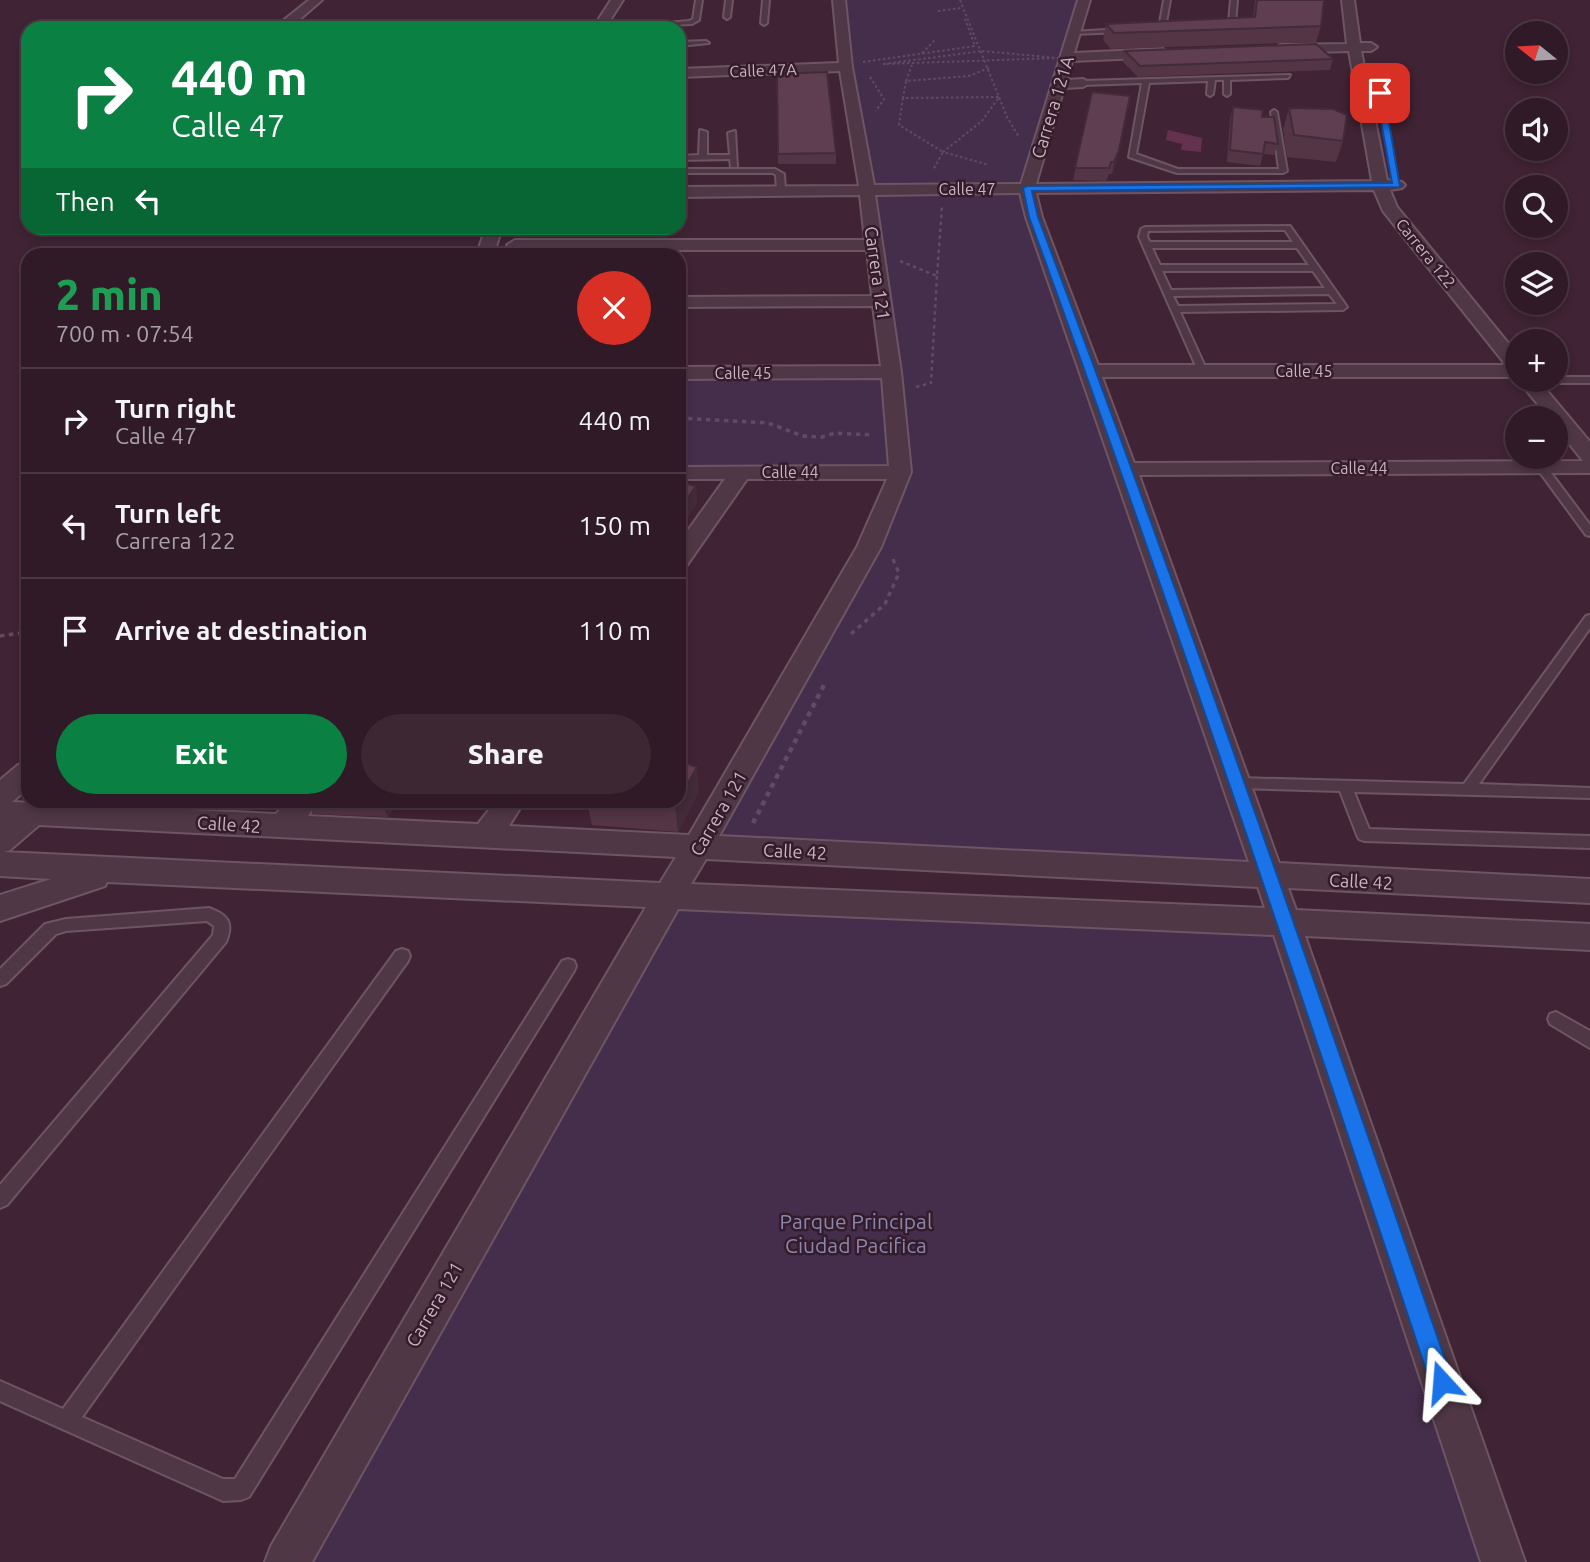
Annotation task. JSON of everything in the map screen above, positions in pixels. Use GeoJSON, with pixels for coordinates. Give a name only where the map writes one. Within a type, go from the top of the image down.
{"type":"FeatureCollection","features":[{"type":"Feature","properties":{"kind":"street"},"geometry":{"type":"LineString","coordinates":[[290,21],[316,0]]}},
{"type":"Feature","properties":{"kind":"street"},"geometry":{"type":"LineString","coordinates":[[604,21],[617,0]]}},
{"type":"Feature","properties":{"kind":"street","name":"Carrera 121"},"geometry":{"type":"LineString","coordinates":[[287,1562],[869,547],[900,472],[882,301],[846,67],[839,0]]}},
{"type":"Feature","properties":{"kind":"street","name":"Carrera 121A"},"geometry":{"type":"LineString","coordinates":[[1027,188],[1084,0]]}},
{"type":"Feature","properties":{"kind":"street","name":"Carrera 122"},"geometry":{"type":"LineString","coordinates":[[1348,0],[1354,46],[1390,181],[1406,208],[1506,329]]}},
{"type":"Feature","properties":{"kind":"street"},"geometry":{"type":"LineString","coordinates":[[1272,49],[1354,46],[1372,54],[1362,0]]}},
{"type":"Feature","properties":{"kind":"street"},"geometry":{"type":"LineString","coordinates":[[1068,57],[1177,52]]}},
{"type":"Feature","properties":{"kind":"street","name":"Calle 47A"},"geometry":{"type":"LineString","coordinates":[[686,73],[846,67]]}},
{"type":"Feature","properties":{"kind":"street"},"geometry":{"type":"LineString","coordinates":[[1058,84],[1083,83]]}},
{"type":"Feature","properties":{"kind":"street","name":"Carrera 122"},"geometry":{"type":"LineString","coordinates":[[1390,181],[1389,208],[1505,353]]}},
{"type":"Feature","properties":{"kind":"street","name":"Calle 47"},"geometry":{"type":"LineString","coordinates":[[686,192],[1390,181]]}},
{"type":"Feature","properties":{"kind":"street"},"geometry":{"type":"LineString","coordinates":[[1027,188],[1034,217],[1127,469],[1271,877],[1503,1562]]}},
{"type":"Feature","properties":{"kind":"street"},"geometry":{"type":"LineString","coordinates":[[668,248],[873,244]]}},
{"type":"Feature","properties":{"kind":"street"},"geometry":{"type":"LineString","coordinates":[[686,302],[882,301]]}},
{"type":"Feature","properties":{"kind":"street","name":"Calle 45"},"geometry":{"type":"LineString","coordinates":[[1091,372],[1505,368]]}},
{"type":"Feature","properties":{"kind":"street","name":"Calle 45"},"geometry":{"type":"LineString","coordinates":[[686,373],[891,372]]}},
{"type":"Feature","properties":{"kind":"street"},"geometry":{"type":"LineString","coordinates":[[1538,392],[1590,456]]}},
{"type":"Feature","properties":{"kind":"street"},"geometry":{"type":"LineString","coordinates":[[1559,392],[1590,428]]}},
{"type":"Feature","properties":{"kind":"street","name":"Calle 44"},"geometry":{"type":"LineString","coordinates":[[1127,469],[1505,467]]}},
{"type":"Feature","properties":{"kind":"street","name":"Calle 44"},"geometry":{"type":"LineString","coordinates":[[1568,467],[1590,467]]}},
{"type":"Feature","properties":{"kind":"street","name":"Calle 44"},"geometry":{"type":"LineString","coordinates":[[686,472],[900,472]]}},
{"type":"Feature","properties":{"kind":"street"},"geometry":{"type":"LineString","coordinates":[[686,551],[741,472]]}},
{"type":"Feature","properties":{"kind":"street"},"geometry":{"type":"LineString","coordinates":[[0,796],[21,778]]}},
{"type":"Feature","properties":{"kind":"street","name":"Calle 42"},"geometry":{"type":"LineString","coordinates":[[0,812],[31,808]]}},
{"type":"Feature","properties":{"kind":"street"},"geometry":{"type":"LineString","coordinates":[[0,842],[38,808]]}},
{"type":"Feature","properties":{"kind":"street","name":"Calle 42"},"geometry":{"type":"LineString","coordinates":[[69,808],[128,810],[281,828],[1590,891]]}},
{"type":"Feature","properties":{"kind":"street"},"geometry":{"type":"LineString","coordinates":[[281,828],[298,808]]}},
{"type":"Feature","properties":{"kind":"street"},"geometry":{"type":"LineString","coordinates":[[485,837],[506,808]]}},
{"type":"Feature","properties":{"kind":"street"},"geometry":{"type":"LineString","coordinates":[[0,864],[667,898],[1286,921],[1590,937]]}},
{"type":"Feature","properties":{"kind":"street"},"geometry":{"type":"LineString","coordinates":[[0,908],[113,871]]}},
{"type":"Feature","properties":{"kind":"lane"},"geometry":{"type":"LineString","coordinates":[[686,23],[695,20],[699,0]]}},
{"type":"Feature","properties":{"kind":"lane"},"geometry":{"type":"LineString","coordinates":[[727,17],[729,0]]}},
{"type":"Feature","properties":{"kind":"lane"},"geometry":{"type":"LineString","coordinates":[[764,23],[766,0]]}},
{"type":"Feature","properties":{"kind":"lane"},"geometry":{"type":"LineString","coordinates":[[1161,28],[1167,0]]}},
{"type":"Feature","properties":{"kind":"lane"},"geometry":{"type":"LineString","coordinates":[[1215,26],[1232,23],[1234,0]]}},
{"type":"Feature","properties":{"kind":"lane"},"geometry":{"type":"LineString","coordinates":[[1149,29],[1175,27]]}},
{"type":"Feature","properties":{"kind":"lane"},"geometry":{"type":"LineString","coordinates":[[1074,32],[1137,29]]}},
{"type":"Feature","properties":{"kind":"lane"},"geometry":{"type":"LineString","coordinates":[[686,44],[706,43]]}},
{"type":"Feature","properties":{"kind":"lane"},"geometry":{"type":"LineString","coordinates":[[1083,83],[1288,76]]}},
{"type":"Feature","properties":{"kind":"lane"},"geometry":{"type":"LineString","coordinates":[[1227,78],[1227,94]]}},
{"type":"Feature","properties":{"kind":"lane"},"geometry":{"type":"LineString","coordinates":[[1210,94],[1212,79]]}},
{"type":"Feature","properties":{"kind":"lane"},"geometry":{"type":"LineString","coordinates":[[1146,81],[1132,155],[1177,171],[1283,171],[1274,112]]}},
{"type":"Feature","properties":{"kind":"lane"},"geometry":{"type":"LineString","coordinates":[[703,132],[703,158]]}},
{"type":"Feature","properties":{"kind":"lane"},"geometry":{"type":"LineString","coordinates":[[732,132],[735,170]]}},
{"type":"Feature","properties":{"kind":"lane"},"geometry":{"type":"LineString","coordinates":[[686,158],[732,157]]}},
{"type":"Feature","properties":{"kind":"lane"},"geometry":{"type":"LineString","coordinates":[[686,172],[775,171],[780,174],[781,191]]}},
{"type":"Feature","properties":{"kind":"lane"},"geometry":{"type":"LineString","coordinates":[[1175,309],[1343,307],[1287,228],[1145,229],[1143,237],[1202,371]]}},
{"type":"Feature","properties":{"kind":"lane"},"geometry":{"type":"LineString","coordinates":[[1147,245],[1299,245]]}},
{"type":"Feature","properties":{"kind":"lane"},"geometry":{"type":"LineString","coordinates":[[1157,268],[1315,268]]}},
{"type":"Feature","properties":{"kind":"lane"},"geometry":{"type":"LineString","coordinates":[[1168,293],[1331,291]]}},
{"type":"Feature","properties":{"kind":"lane"},"geometry":{"type":"LineString","coordinates":[[1568,380],[1590,380]]}},
{"type":"Feature","properties":{"kind":"lane"},"geometry":{"type":"LineString","coordinates":[[1542,469],[1590,533]]}},
{"type":"Feature","properties":{"kind":"lane"},"geometry":{"type":"LineString","coordinates":[[1467,790],[1590,619]]}},
{"type":"Feature","properties":{"kind":"lane"},"geometry":{"type":"LineString","coordinates":[[1238,783],[1590,793]]}},
{"type":"Feature","properties":{"kind":"lane"},"geometry":{"type":"LineString","coordinates":[[1345,787],[1364,835],[1590,842]]}},
{"type":"Feature","properties":{"kind":"lane"},"geometry":{"type":"LineString","coordinates":[[0,979],[51,929],[66,925],[209,914],[222,923],[220,937],[0,1199]]}},
{"type":"Feature","properties":{"kind":"lane"},"geometry":{"type":"LineString","coordinates":[[66,1421],[402,956]]}},
{"type":"Feature","properties":{"kind":"lane"},"geometry":{"type":"LineString","coordinates":[[0,1391],[223,1490],[241,1489],[568,966]]}},
{"type":"Feature","properties":{"kind":"lane"},"geometry":{"type":"LineString","coordinates":[[1556,1019],[1590,1040]]}},
{"type":"Feature","properties":{"kind":"path"},"geometry":{"type":"LineString","coordinates":[[863,62],[975,46],[959,0]]}},
{"type":"Feature","properties":{"kind":"path"},"geometry":{"type":"LineString","coordinates":[[959,0],[1007,117],[1022,141]]}},
{"type":"Feature","properties":{"kind":"path"},"geometry":{"type":"LineString","coordinates":[[938,11],[961,8]]}},
{"type":"Feature","properties":{"kind":"path"},"geometry":{"type":"LineString","coordinates":[[921,54],[935,40]]}},
{"type":"Feature","properties":{"kind":"path"},"geometry":{"type":"LineString","coordinates":[[982,51],[1058,58],[987,63],[884,64],[982,51]]}},
{"type":"Feature","properties":{"kind":"path"},"geometry":{"type":"LineString","coordinates":[[912,65],[906,81],[899,125],[943,152],[989,165]]}},
{"type":"Feature","properties":{"kind":"path"},"geometry":{"type":"LineString","coordinates":[[906,81],[969,76],[989,68]]}},
{"type":"Feature","properties":{"kind":"path"},"geometry":{"type":"LineString","coordinates":[[903,98],[999,97]]}},
{"type":"Feature","properties":{"kind":"path"},"geometry":{"type":"LineString","coordinates":[[930,174],[943,152],[982,121],[999,97]]}},
{"type":"Feature","properties":{"kind":"path"},"geometry":{"type":"LineString","coordinates":[[908,390],[931,383],[942,198]]}},
{"type":"Feature","properties":{"kind":"path"},"geometry":{"type":"LineString","coordinates":[[896,259],[937,276]]}},
{"type":"Feature","properties":{"kind":"path"},"geometry":{"type":"LineString","coordinates":[[686,418],[768,423],[803,436],[822,438],[835,432],[897,436]]}},
{"type":"Feature","properties":{"kind":"path"},"geometry":{"type":"LineString","coordinates":[[0,636],[21,633]]}},
{"type":"Feature","properties":{"kind":"green space"},"geometry":{"type":"Polygon","coordinates":[[[839,0],[1084,0],[1027,189],[1271,877],[699,847],[900,472],[686,473],[686,373],[891,372],[839,0]]]}},
{"type":"Feature","properties":{"kind":"green space","name":"Parque Principal Ciudad Pacifica"},"geometry":{"type":"Polygon","coordinates":[[[668,898],[1286,921],[1503,1562],[287,1562],[668,898]]]}},
{"type":"Feature","properties":{"kind":"shaded area"},"geometry":{"type":"Polygon","coordinates":[[[1168,130],[1202,138],[1201,152],[1181,150],[1182,144],[1166,140],[1168,130]]]}},
{"type":"Feature","properties":{"kind":"building"},"geometry":{"type":"Polygon","coordinates":[[[1257,0],[1324,0],[1321,26],[1114,33],[1106,24],[1255,17],[1257,0]]]}},
{"type":"Feature","properties":{"kind":"building"},"geometry":{"type":"Polygon","coordinates":[[[1316,44],[1333,59],[1140,66],[1125,51],[1316,44]]]}},
{"type":"Feature","properties":{"kind":"building"},"geometry":{"type":"Polygon","coordinates":[[[827,72],[836,153],[778,154],[777,74],[827,72]]]}},
{"type":"Feature","properties":{"kind":"building"},"geometry":{"type":"Polygon","coordinates":[[[1092,92],[1130,96],[1119,150],[1109,168],[1075,168],[1092,92]]]}},
{"type":"Feature","properties":{"kind":"building"},"geometry":{"type":"Polygon","coordinates":[[[1233,107],[1263,110],[1262,117],[1274,117],[1278,144],[1265,142],[1263,154],[1230,150],[1233,107]]]}},
{"type":"Feature","properties":{"kind":"building"},"geometry":{"type":"Polygon","coordinates":[[[1289,108],[1333,109],[1347,115],[1343,141],[1294,135],[1289,108]]]}},
{"type":"Feature","properties":{"kind":"building"},"geometry":{"type":"Polygon","coordinates":[[[686,484],[696,486],[686,500],[686,484]]]}},
{"type":"Feature","properties":{"kind":"building"},"geometry":{"type":"Polygon","coordinates":[[[686,763],[697,767],[686,787],[686,763]]]}},
{"type":"Feature","properties":{"kind":"route"},"geometry":{"type":"LineString","coordinates":[[1380,93],[1397,185],[1027,188],[1034,217],[1127,469],[1271,877],[1442,1382]]}}]}
